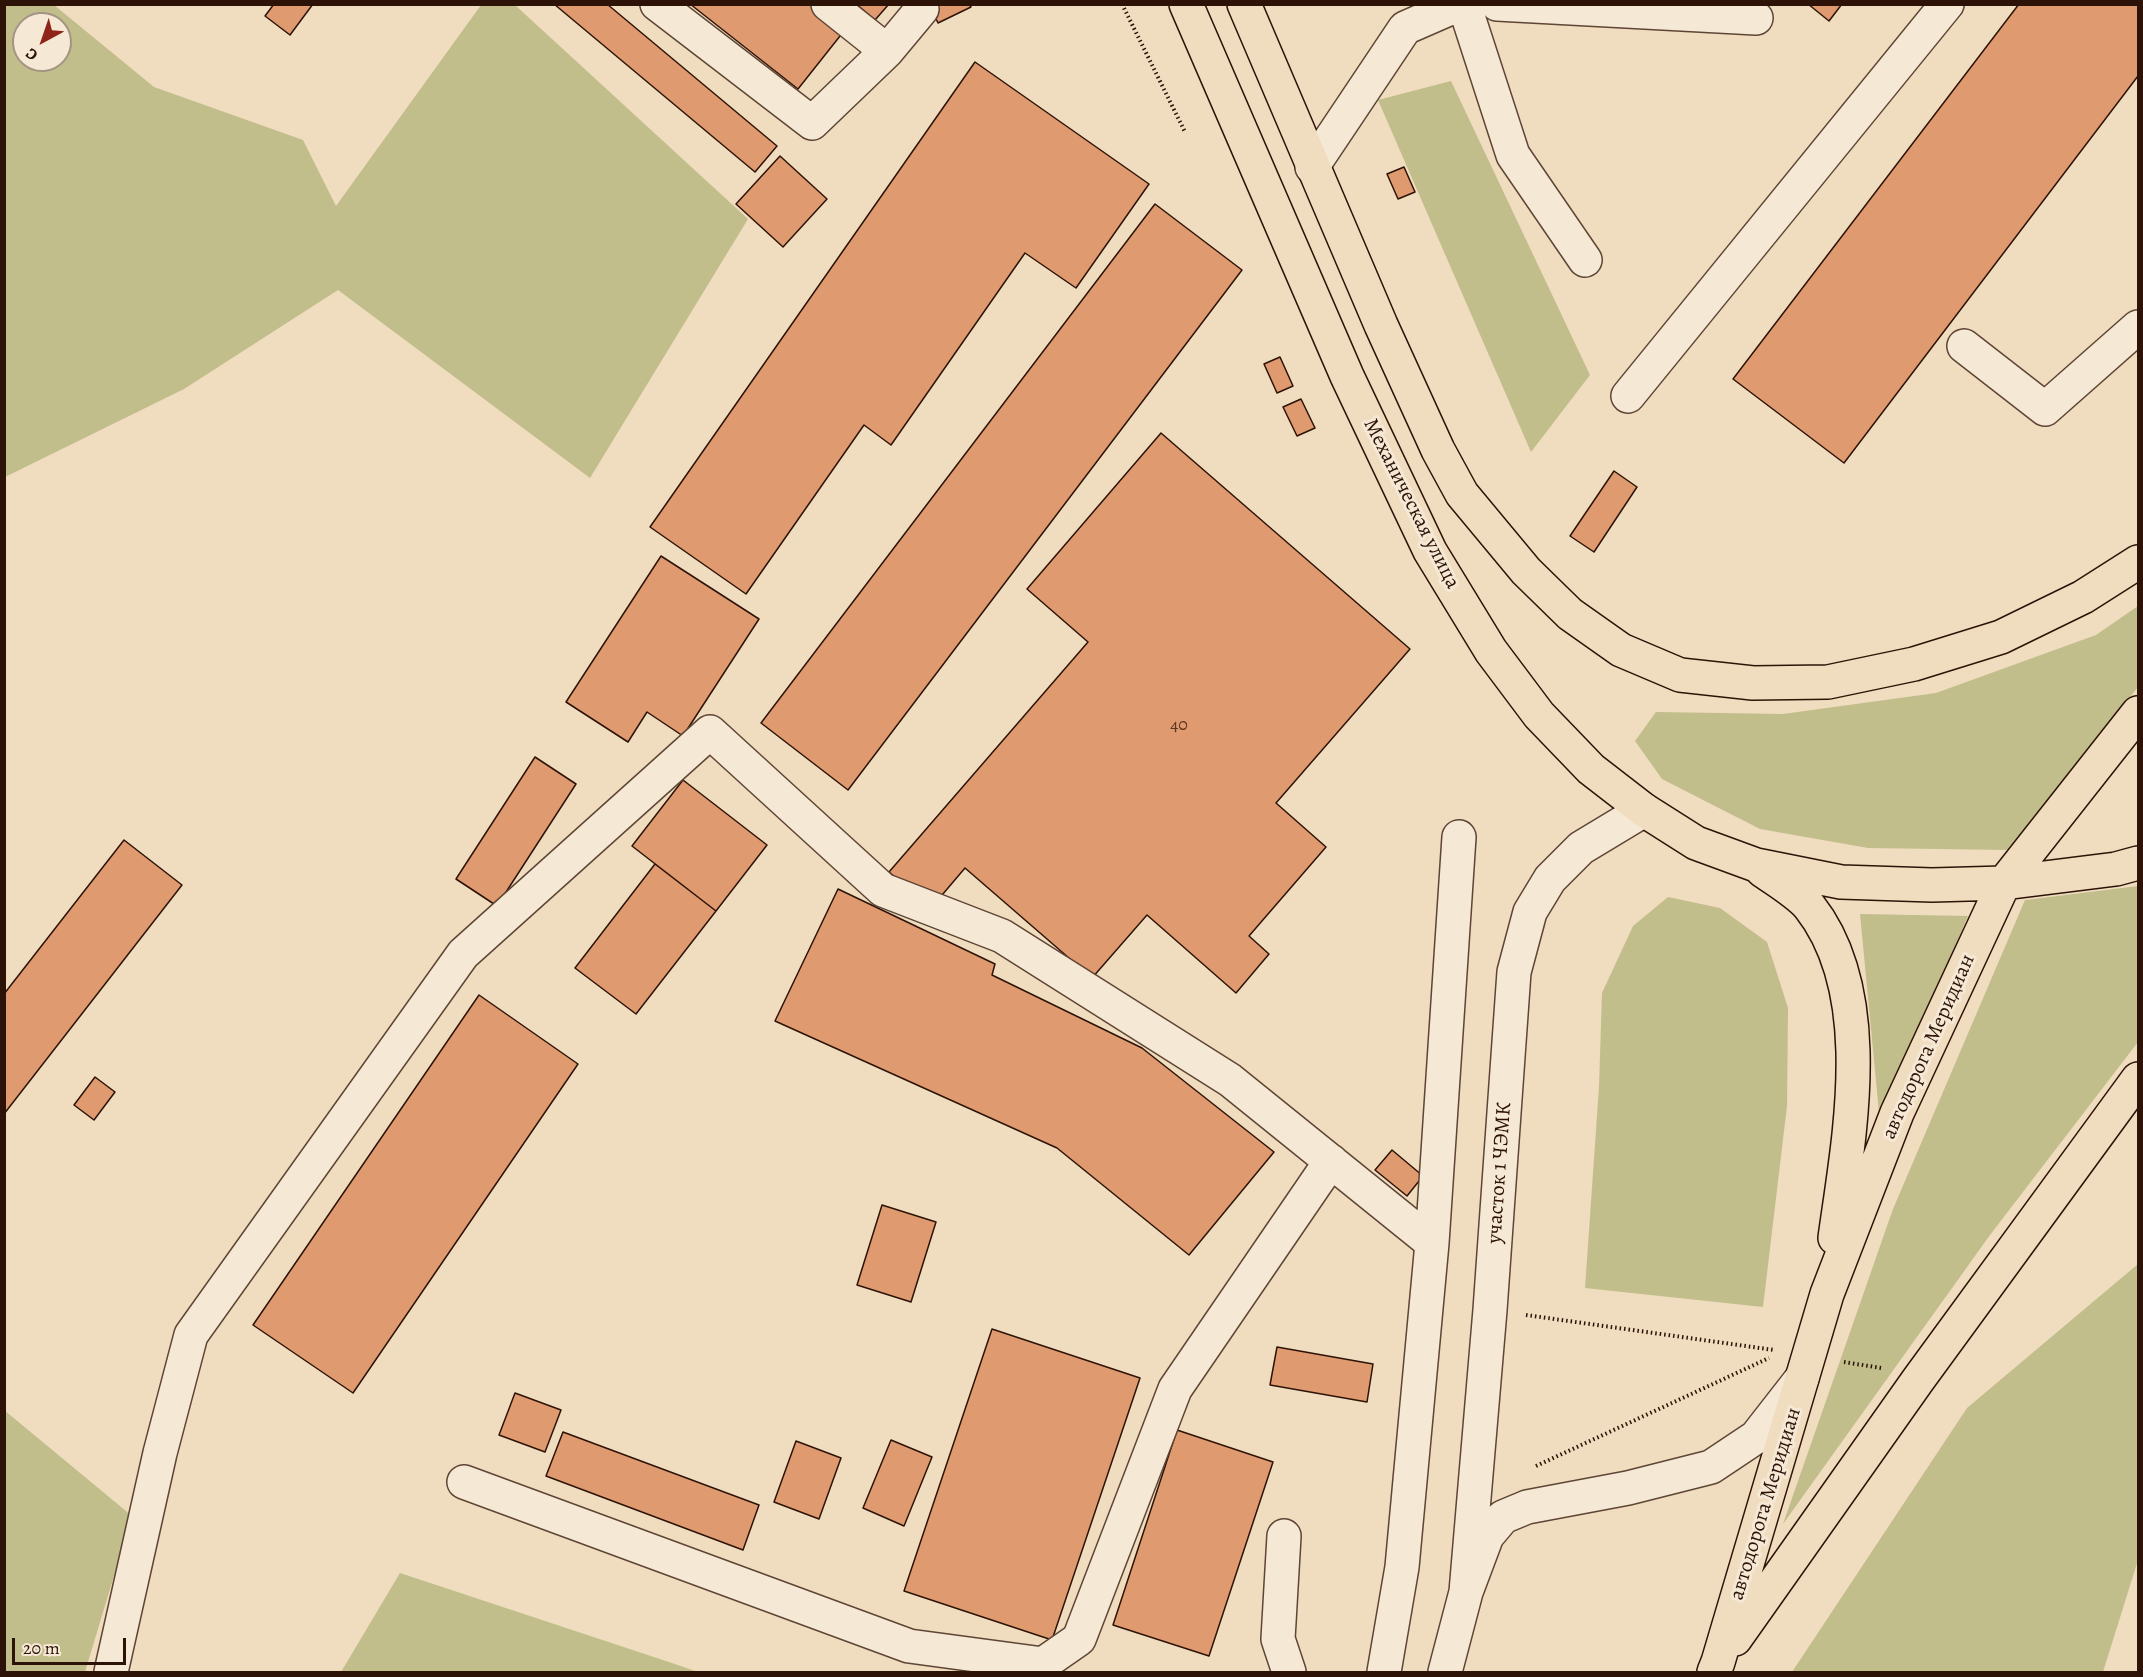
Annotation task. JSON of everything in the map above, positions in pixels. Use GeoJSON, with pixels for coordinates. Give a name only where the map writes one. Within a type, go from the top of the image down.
{"type":"FeatureCollection","features":[{"type":"Feature","properties":{"kind":"main road","name":"Механическая улица"},"geometry":{"type":"LineString","coordinates":[[1186,4],[1347,376],[1430,552],[1491,651],[1539,715],[1592,769],[1644,810],[1696,843],[1756,865],[1841,882],[1932,885],[2004,883],[2116,869],[2139,863]]}},
{"type":"Feature","properties":{"kind":"main road"},"geometry":{"type":"LineString","coordinates":[[1244,4],[1381,325],[1438,450],[1462,494],[1526,571],[1570,614],[1621,650],[1680,675],[1753,684],[1828,681],[1914,664],[2001,637],[2083,597],[2139,562]]}},
{"type":"Feature","properties":{"kind":"main road","name":"автодорога Меридиан"},"geometry":{"type":"LineString","coordinates":[[1716,1667],[1827,1294],[1897,1113],[2004,883],[2139,713]]}},
{"type":"Feature","properties":{"kind":"main road"},"geometry":{"type":"LineString","coordinates":[[1756,865],[1808,905],[1836,952],[1852,1021],[1852,1118],[1827,1294]]}},
{"type":"Feature","properties":{"kind":"main road","name":"автодорога Меридиан"},"geometry":{"type":"LineString","coordinates":[[1716,1667],[1917,1380],[2139,1079]]}},
{"type":"Feature","properties":{"kind":"street"},"geometry":{"type":"LineString","coordinates":[[657,4],[812,123],[887,51],[922,9],[919,4]]}},
{"type":"Feature","properties":{"kind":"street"},"geometry":{"type":"LineString","coordinates":[[828,4],[887,51]]}},
{"type":"Feature","properties":{"kind":"street"},"geometry":{"type":"LineString","coordinates":[[1312,167],[1403,16],[1462,4],[1513,155],[1585,260]]}},
{"type":"Feature","properties":{"kind":"street"},"geometry":{"type":"LineString","coordinates":[[1497,4],[1756,18]]}},
{"type":"Feature","properties":{"kind":"street"},"geometry":{"type":"LineString","coordinates":[[1628,396],[1947,4]]}},
{"type":"Feature","properties":{"kind":"street"},"geometry":{"type":"LineString","coordinates":[[1964,346],[2045,409],[2139,327]]}},
{"type":"Feature","properties":{"kind":"street"},"geometry":{"type":"LineString","coordinates":[[111,1672],[160,1453],[191,1335],[463,954],[710,732],[883,890],[1002,936],[1230,1080],[1432,1243]]}},
{"type":"Feature","properties":{"kind":"street","name":"участок 1 ЧЭМК"},"geometry":{"type":"LineString","coordinates":[[1466,1592],[1490,1310],[1514,972],[1530,912],[1550,879],[1581,848],[1644,810]]}},
{"type":"Feature","properties":{"kind":"street"},"geometry":{"type":"LineString","coordinates":[[1384,1672],[1402,1567],[1432,1243],[1460,837]]}},
{"type":"Feature","properties":{"kind":"street"},"geometry":{"type":"LineString","coordinates":[[464,1482],[909,1646],[1042,1664],[1079,1639],[1175,1389],[1331,1161]]}},
{"type":"Feature","properties":{"kind":"street","name":"участок 1 ЧЭМК"},"geometry":{"type":"LineString","coordinates":[[1444,1672],[1466,1592],[1487,1536],[1503,1517],[1527,1507],[1628,1488],[1711,1467],[1756,1437],[1807,1366]]}},
{"type":"Feature","properties":{"kind":"street"},"geometry":{"type":"LineString","coordinates":[[1284,1536],[1278,1639],[1289,1672]]}},
{"type":"Feature","properties":{"kind":"path"},"geometry":{"type":"LineString","coordinates":[[1122,4],[1185,132]]}},
{"type":"Feature","properties":{"kind":"path"},"geometry":{"type":"LineString","coordinates":[[1490,1310],[1783,1351],[1527,1470]]}},
{"type":"Feature","properties":{"kind":"path"},"geometry":{"type":"LineString","coordinates":[[1807,1366],[1894,1370],[1917,1380]]}},
{"type":"Feature","properties":{"kind":"shaded area"},"geometry":{"type":"Polygon","coordinates":[[[5,4],[54,5],[63,12],[12,12],[12,72],[72,72],[72,20],[154,87],[303,140],[336,206],[481,5],[515,5],[748,219],[590,478],[338,290],[184,389],[5,477],[5,4]]]}},
{"type":"Feature","properties":{"kind":"shaded area"},"geometry":{"type":"Polygon","coordinates":[[[1451,81],[1590,375],[1531,452],[1378,100],[1451,81]]]}},
{"type":"Feature","properties":{"kind":"shaded area"},"geometry":{"type":"Polygon","coordinates":[[[2138,606],[2138,687],[2007,850],[1868,848],[1760,829],[1662,779],[1635,741],[1656,712],[1783,714],[1936,693],[2096,635],[2138,606]]]}},
{"type":"Feature","properties":{"kind":"shaded area"},"geometry":{"type":"Polygon","coordinates":[[[2138,886],[2138,1042],[1990,1235],[1783,1524],[1893,1209],[2025,900],[2138,886]]]}},
{"type":"Feature","properties":{"kind":"shaded area"},"geometry":{"type":"Polygon","coordinates":[[[1668,897],[1720,908],[1767,942],[1788,1008],[1787,1106],[1763,1307],[1585,1288],[1599,1087],[1602,993],[1633,926],[1668,897]]]}},
{"type":"Feature","properties":{"kind":"shaded area"},"geometry":{"type":"Polygon","coordinates":[[[1860,914],[1968,916],[1880,1123],[1860,914]]]}},
{"type":"Feature","properties":{"kind":"shaded area"},"geometry":{"type":"Polygon","coordinates":[[[2138,1264],[2138,1560],[2103,1672],[1792,1672],[1967,1408],[2138,1264]]]}},
{"type":"Feature","properties":{"kind":"shaded area"},"geometry":{"type":"Polygon","coordinates":[[[4,1410],[132,1516],[85,1672],[5,1672],[4,1410]]]}},
{"type":"Feature","properties":{"kind":"shaded area"},"geometry":{"type":"Polygon","coordinates":[[[400,1573],[675,1664],[698,1672],[341,1672],[400,1573]]]}},
{"type":"Feature","properties":{"kind":"building"},"geometry":{"type":"Polygon","coordinates":[[[274,4],[313,4],[290,35],[265,16],[274,4]]]}},
{"type":"Feature","properties":{"kind":"building"},"geometry":{"type":"Polygon","coordinates":[[[554,4],[607,4],[777,146],[755,172],[554,4]]]}},
{"type":"Feature","properties":{"kind":"building"},"geometry":{"type":"Polygon","coordinates":[[[690,4],[810,4],[844,31],[798,89],[690,4]]]}},
{"type":"Feature","properties":{"kind":"building"},"geometry":{"type":"Polygon","coordinates":[[[856,4],[889,4],[875,20],[856,4]]]}},
{"type":"Feature","properties":{"kind":"building"},"geometry":{"type":"Polygon","coordinates":[[[929,4],[969,4],[971,7],[938,23],[929,4]]]}},
{"type":"Feature","properties":{"kind":"building"},"geometry":{"type":"Polygon","coordinates":[[[1808,4],[1842,4],[1829,21],[1808,4]]]}},
{"type":"Feature","properties":{"kind":"building"},"geometry":{"type":"Polygon","coordinates":[[[2019,4],[2138,4],[2138,76],[1844,463],[1733,379],[2019,4]]]}},
{"type":"Feature","properties":{"kind":"building"},"geometry":{"type":"Polygon","coordinates":[[[975,62],[1149,184],[1076,288],[1025,253],[891,445],[864,425],[746,594],[650,527],[975,62]]]}},
{"type":"Feature","properties":{"kind":"building"},"geometry":{"type":"Polygon","coordinates":[[[780,156],[827,199],[783,247],[736,204],[780,156]]]}},
{"type":"Feature","properties":{"kind":"building"},"geometry":{"type":"Polygon","coordinates":[[[1404,167],[1415,192],[1398,199],[1387,174],[1404,167]]]}},
{"type":"Feature","properties":{"kind":"building"},"geometry":{"type":"Polygon","coordinates":[[[1155,204],[1242,270],[848,790],[761,723],[1155,204]]]}},
{"type":"Feature","properties":{"kind":"building"},"geometry":{"type":"Polygon","coordinates":[[[1280,357],[1293,386],[1277,393],[1264,364],[1280,357]]]}},
{"type":"Feature","properties":{"kind":"building"},"geometry":{"type":"Polygon","coordinates":[[[1301,399],[1315,428],[1297,436],[1283,407],[1301,399]]]}},
{"type":"Feature","properties":{"kind":"building"},"geometry":{"type":"Polygon","coordinates":[[[1161,433],[1410,649],[1276,803],[1326,847],[1249,936],[1269,954],[1236,993],[1147,915],[1092,978],[965,868],[931,908],[889,872],[1088,642],[1027,589],[1161,433]]]}},
{"type":"Feature","properties":{"kind":"building"},"geometry":{"type":"Polygon","coordinates":[[[1614,471],[1637,487],[1594,552],[1570,536],[1614,471]]]}},
{"type":"Feature","properties":{"kind":"building"},"geometry":{"type":"Polygon","coordinates":[[[661,556],[759,619],[683,736],[647,712],[628,742],[566,702],[661,556]]]}},
{"type":"Feature","properties":{"kind":"building"},"geometry":{"type":"Polygon","coordinates":[[[535,757],[576,784],[497,906],[456,879],[535,757]]]}},
{"type":"Feature","properties":{"kind":"building"},"geometry":{"type":"Polygon","coordinates":[[[683,780],[767,845],[716,911],[632,846],[683,780]]]}},
{"type":"Feature","properties":{"kind":"building"},"geometry":{"type":"Polygon","coordinates":[[[124,840],[182,885],[4,1114],[4,994],[124,840]]]}},
{"type":"Feature","properties":{"kind":"building"},"geometry":{"type":"Polygon","coordinates":[[[655,864],[716,911],[636,1014],[575,968],[655,864]]]}},
{"type":"Feature","properties":{"kind":"building"},"geometry":{"type":"Polygon","coordinates":[[[838,889],[995,964],[992,975],[1142,1048],[1274,1152],[1189,1255],[1057,1148],[775,1021],[838,889]]]}},
{"type":"Feature","properties":{"kind":"building"},"geometry":{"type":"Polygon","coordinates":[[[479,995],[578,1064],[353,1393],[253,1325],[479,995]]]}},
{"type":"Feature","properties":{"kind":"building"},"geometry":{"type":"Polygon","coordinates":[[[95,1077],[115,1092],[94,1120],[74,1105],[95,1077]]]}},
{"type":"Feature","properties":{"kind":"building"},"geometry":{"type":"Polygon","coordinates":[[[1392,1150],[1423,1176],[1407,1196],[1375,1170],[1392,1150]]]}},
{"type":"Feature","properties":{"kind":"building"},"geometry":{"type":"Polygon","coordinates":[[[882,1205],[936,1222],[911,1302],[857,1285],[882,1205]]]}},
{"type":"Feature","properties":{"kind":"building"},"geometry":{"type":"Polygon","coordinates":[[[992,1329],[1140,1378],[1052,1640],[904,1591],[992,1329]]]}},
{"type":"Feature","properties":{"kind":"building"},"geometry":{"type":"Polygon","coordinates":[[[1277,1347],[1373,1364],[1367,1402],[1270,1385],[1277,1347]]]}},
{"type":"Feature","properties":{"kind":"building"},"geometry":{"type":"Polygon","coordinates":[[[515,1393],[561,1410],[545,1452],[499,1435],[515,1393]]]}},
{"type":"Feature","properties":{"kind":"building"},"geometry":{"type":"Polygon","coordinates":[[[1177,1430],[1273,1462],[1209,1656],[1113,1625],[1177,1430]]]}},
{"type":"Feature","properties":{"kind":"building"},"geometry":{"type":"Polygon","coordinates":[[[563,1432],[759,1505],[743,1550],[546,1476],[563,1432]]]}},
{"type":"Feature","properties":{"kind":"building"},"geometry":{"type":"Polygon","coordinates":[[[891,1440],[932,1457],[904,1526],[863,1508],[891,1440]]]}},
{"type":"Feature","properties":{"kind":"building"},"geometry":{"type":"Polygon","coordinates":[[[796,1441],[841,1458],[819,1519],[774,1502],[796,1441]]]}}]}
